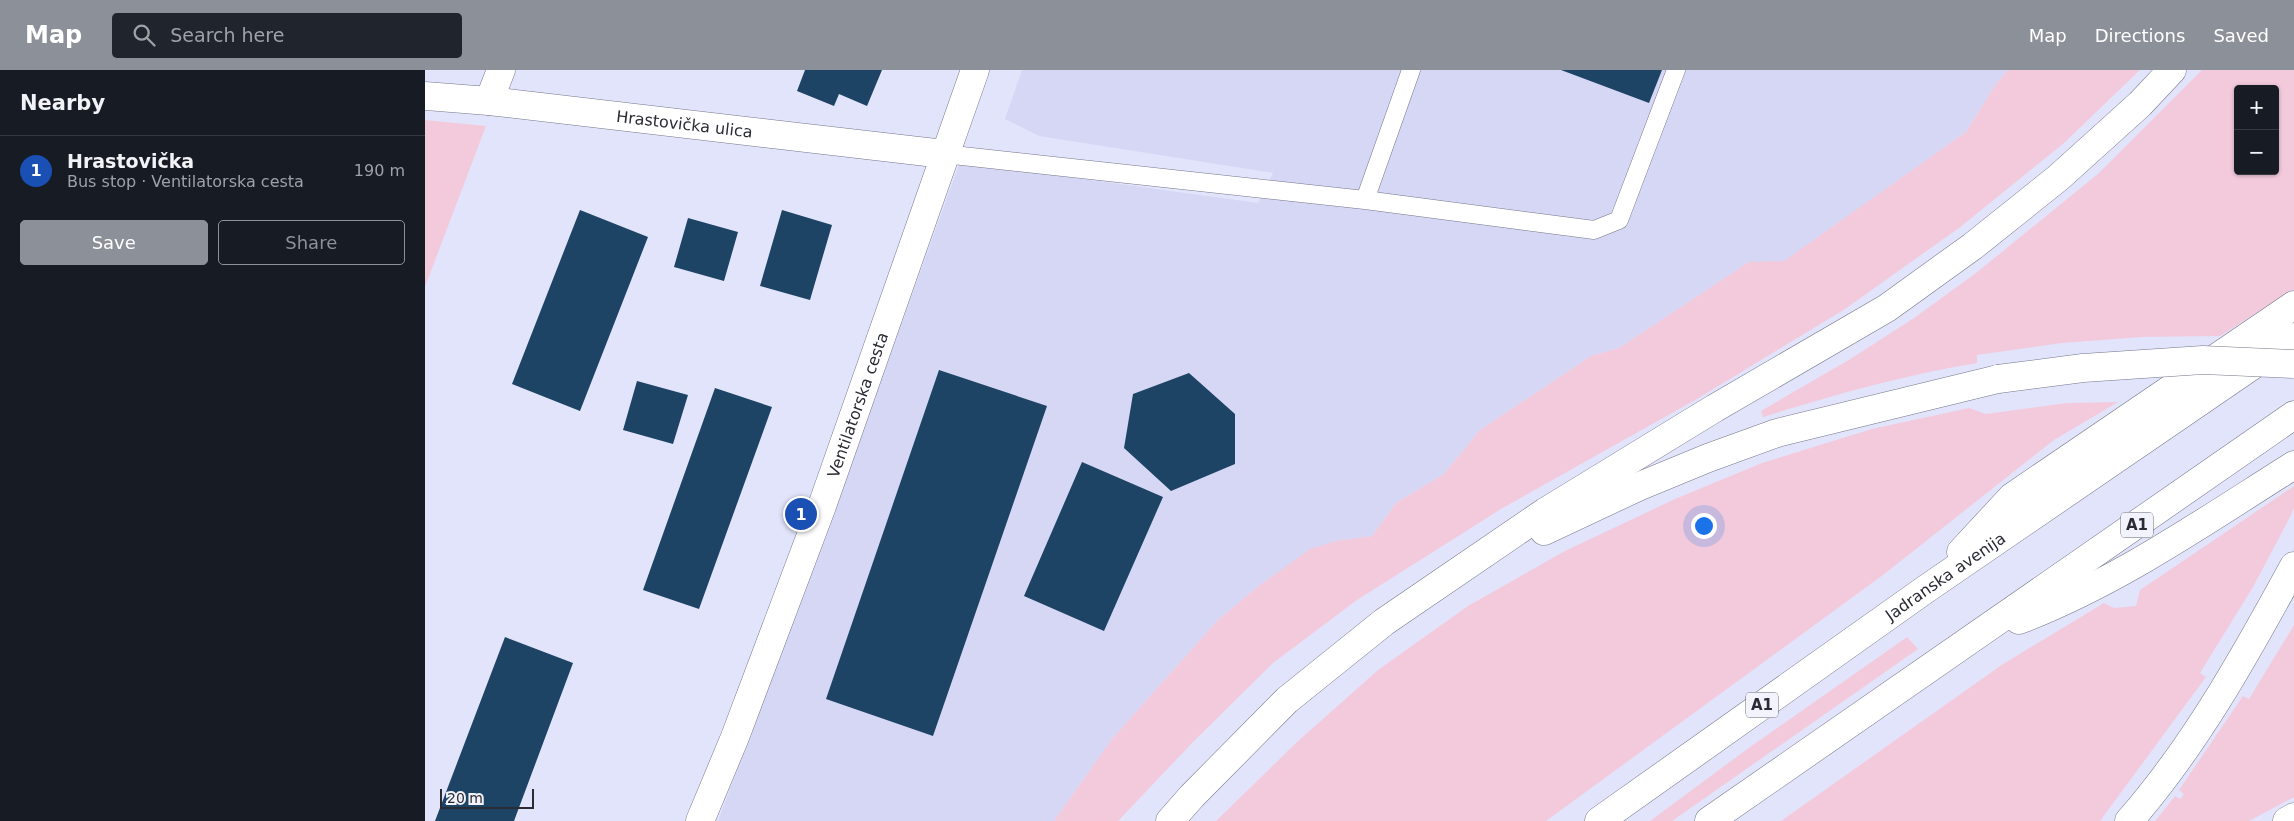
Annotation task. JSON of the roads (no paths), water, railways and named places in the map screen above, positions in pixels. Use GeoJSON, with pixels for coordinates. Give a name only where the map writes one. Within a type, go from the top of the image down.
{"type":"FeatureCollection","features":[{"type":"Feature","properties":{"kind":"main road"},"geometry":{"type":"LineString","coordinates":[[489,101],[501,70]]}},
{"type":"Feature","properties":{"kind":"main road","name":"Ventilatorska cesta"},"geometry":{"type":"LineString","coordinates":[[700,821],[735,737],[822,506],[975,70]]}},
{"type":"Feature","properties":{"kind":"main road"},"geometry":{"type":"LineString","coordinates":[[1170,821],[1192,796],[1287,700],[1384,622],[1545,512],[1715,408],[1887,308],[1973,246],[2059,178],[2140,104],[2172,70]]}},
{"type":"Feature","properties":{"kind":"main road","name":"Hrastovička ulica"},"geometry":{"type":"LineString","coordinates":[[425,96],[489,101],[944,154]]}},
{"type":"Feature","properties":{"kind":"main road"},"geometry":{"type":"LineString","coordinates":[[1926,589],[2012,497],[2294,305]]}},
{"type":"Feature","properties":{"kind":"main road","name":"Jadranska avenija"},"geometry":{"type":"LineString","coordinates":[[1599,821],[1926,589],[2294,337]]}},
{"type":"Feature","properties":{"kind":"main road"},"geometry":{"type":"LineString","coordinates":[[1384,622],[1517,544],[1631,490],[1708,458],[1777,433],[1998,379],[2083,368],[2203,360],[2294,364]]}},
{"type":"Feature","properties":{"kind":"main road","name":"A1"},"geometry":{"type":"LineString","coordinates":[[1709,821],[2294,415]]}},
{"type":"Feature","properties":{"kind":"main road"},"geometry":{"type":"LineString","coordinates":[[1980,634],[2047,609],[2121,574],[2294,465]]}},
{"type":"Feature","properties":{"kind":"main road"},"geometry":{"type":"LineString","coordinates":[[2129,821],[2150,796],[2236,671],[2294,566]]}},
{"type":"Feature","properties":{"kind":"main road"},"geometry":{"type":"LineString","coordinates":[[2287,821],[2294,817]]}},
{"type":"Feature","properties":{"kind":"lane"},"geometry":{"type":"LineString","coordinates":[[1365,200],[1411,70]]}},
{"type":"Feature","properties":{"kind":"lane"},"geometry":{"type":"LineString","coordinates":[[944,154],[1365,200],[1594,230],[1619,220],[1676,70]]}},
{"type":"Feature","properties":{"kind":"place","name":"Hrastovička"},"geometry":{"type":"Point","coordinates":[801,514]}}]}
